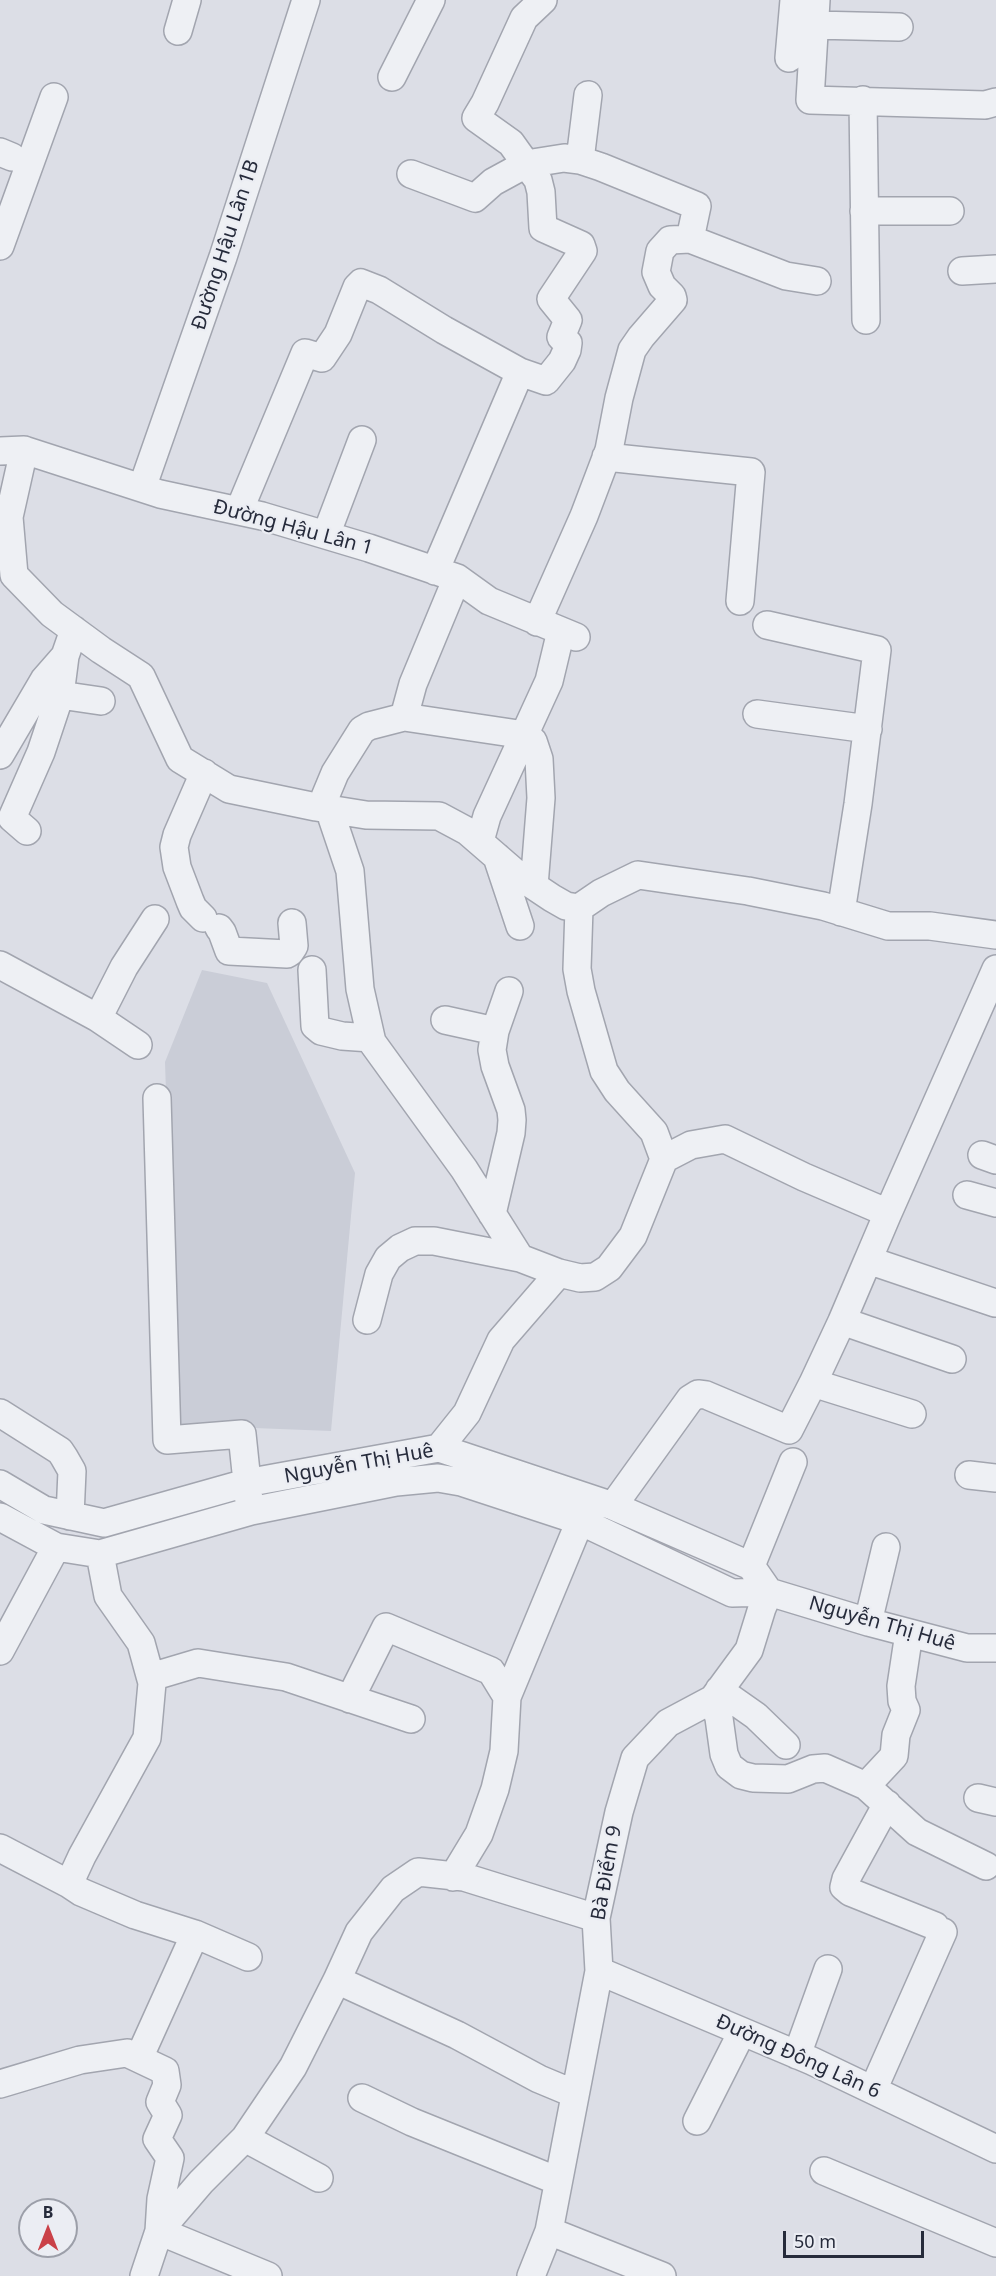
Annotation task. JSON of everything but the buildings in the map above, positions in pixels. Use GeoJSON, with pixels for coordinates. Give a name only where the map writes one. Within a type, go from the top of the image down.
{"type":"FeatureCollection","features":[{"type":"Feature","properties":{"kind":"street"},"geometry":{"type":"LineString","coordinates":[[178,31],[187,0]]}},
{"type":"Feature","properties":{"kind":"street","name":"Đường Hậu Lân 1B"},"geometry":{"type":"LineString","coordinates":[[142,488],[223,257],[306,0]]}},
{"type":"Feature","properties":{"kind":"street"},"geometry":{"type":"LineString","coordinates":[[392,76],[431,0]]}},
{"type":"Feature","properties":{"kind":"street"},"geometry":{"type":"LineString","coordinates":[[239,511],[305,353],[322,358],[338,333],[357,287],[361,284],[380,290],[444,330],[520,372],[546,381],[562,361],[568,343],[561,337],[568,320],[550,299],[583,250],[581,245],[543,228],[538,180],[511,143],[476,118],[485,104],[524,18],[543,0]]}},
{"type":"Feature","properties":{"kind":"street"},"geometry":{"type":"LineString","coordinates":[[789,58],[794,0]]}},
{"type":"Feature","properties":{"kind":"street"},"geometry":{"type":"LineString","coordinates":[[899,27],[815,12],[810,100],[985,105],[996,102]]}},
{"type":"Feature","properties":{"kind":"street"},"geometry":{"type":"LineString","coordinates":[[580,160],[588,95]]}},
{"type":"Feature","properties":{"kind":"street"},"geometry":{"type":"LineString","coordinates":[[0,246],[54,97]]}},
{"type":"Feature","properties":{"kind":"street"},"geometry":{"type":"LineString","coordinates":[[863,100],[866,320]]}},
{"type":"Feature","properties":{"kind":"street"},"geometry":{"type":"LineString","coordinates":[[411,174],[475,198],[511,170],[525,164],[564,158],[580,160],[697,206],[690,239]]}},
{"type":"Feature","properties":{"kind":"street"},"geometry":{"type":"LineString","coordinates":[[864,211],[950,212]]}},
{"type":"Feature","properties":{"kind":"street"},"geometry":{"type":"LineString","coordinates":[[520,926],[489,849],[487,816],[549,681],[584,516],[606,458],[632,350],[673,300],[662,286],[656,272],[660,250],[670,240],[690,239],[786,276],[817,281]]}},
{"type":"Feature","properties":{"kind":"street"},"geometry":{"type":"LineString","coordinates":[[962,271],[996,270]]}},
{"type":"Feature","properties":{"kind":"street"},"geometry":{"type":"LineString","coordinates":[[404,717],[446,574],[520,372]]}},
{"type":"Feature","properties":{"kind":"street"},"geometry":{"type":"LineString","coordinates":[[326,535],[362,440]]}},
{"type":"Feature","properties":{"kind":"street"},"geometry":{"type":"LineString","coordinates":[[12,450],[9,517],[14,575],[52,614],[141,676],[180,759],[229,789],[329,810],[366,815],[439,816],[467,831],[534,886],[566,906],[579,908],[601,893],[638,875],[748,891],[841,912],[888,926],[930,926],[996,935]]}},
{"type":"Feature","properties":{"kind":"street","name":"Đường Hậu Lân 1"},"geometry":{"type":"LineString","coordinates":[[12,450],[159,494],[239,511],[326,535],[446,574],[489,601],[558,630]]}},
{"type":"Feature","properties":{"kind":"street"},"geometry":{"type":"LineString","coordinates":[[606,458],[751,472],[740,601]]}},
{"type":"Feature","properties":{"kind":"street"},"geometry":{"type":"LineString","coordinates":[[767,625],[877,650],[858,804],[841,912]]}},
{"type":"Feature","properties":{"kind":"street"},"geometry":{"type":"LineString","coordinates":[[27,831],[12,818],[41,752],[60,695],[65,656],[74,630]]}},
{"type":"Feature","properties":{"kind":"street"},"geometry":{"type":"LineString","coordinates":[[0,755],[44,680],[65,656]]}},
{"type":"Feature","properties":{"kind":"street"},"geometry":{"type":"LineString","coordinates":[[60,695],[101,701]]}},
{"type":"Feature","properties":{"kind":"street"},"geometry":{"type":"LineString","coordinates":[[757,714],[868,729]]}},
{"type":"Feature","properties":{"kind":"street"},"geometry":{"type":"LineString","coordinates":[[520,1258],[464,1168],[372,1042],[360,989],[350,871],[325,797],[362,730],[404,717],[525,735],[533,741],[538,759],[541,798],[534,886]]}},
{"type":"Feature","properties":{"kind":"street"},"geometry":{"type":"LineString","coordinates":[[204,773],[174,847],[177,867],[193,908],[222,932],[229,951],[287,954],[294,946],[292,923]]}},
{"type":"Feature","properties":{"kind":"street"},"geometry":{"type":"LineString","coordinates":[[579,908],[579,980],[604,1071],[617,1091],[654,1132],[664,1159]]}},
{"type":"Feature","properties":{"kind":"street"},"geometry":{"type":"LineString","coordinates":[[98,1018],[124,967],[156,919]]}},
{"type":"Feature","properties":{"kind":"street"},"geometry":{"type":"LineString","coordinates":[[0,964],[98,1018],[138,1045]]}},
{"type":"Feature","properties":{"kind":"street"},"geometry":{"type":"LineString","coordinates":[[613,1506],[690,1399],[698,1394],[706,1395],[789,1430],[842,1321],[996,969]]}},
{"type":"Feature","properties":{"kind":"street"},"geometry":{"type":"LineString","coordinates":[[312,970],[315,1026],[342,1036],[371,1038]]}},
{"type":"Feature","properties":{"kind":"street"},"geometry":{"type":"LineString","coordinates":[[492,1214],[508,1148],[512,1120],[492,1050],[495,1030],[509,991]]}},
{"type":"Feature","properties":{"kind":"street"},"geometry":{"type":"LineString","coordinates":[[445,1020],[495,1030]]}},
{"type":"Feature","properties":{"kind":"street"},"geometry":{"type":"LineString","coordinates":[[157,1098],[167,1440],[242,1434],[251,1511]]}},
{"type":"Feature","properties":{"kind":"street"},"geometry":{"type":"LineString","coordinates":[[367,1320],[387,1258],[400,1248],[415,1241],[434,1241],[520,1258],[559,1273],[580,1278],[595,1277],[609,1268],[633,1236],[664,1159],[691,1145],[725,1139],[804,1177],[888,1213]]}},
{"type":"Feature","properties":{"kind":"street"},"geometry":{"type":"LineString","coordinates":[[967,1194],[996,1203]]}},
{"type":"Feature","properties":{"kind":"street"},"geometry":{"type":"LineString","coordinates":[[868,1260],[995,1303]]}},
{"type":"Feature","properties":{"kind":"street"},"geometry":{"type":"LineString","coordinates":[[439,1448],[467,1413],[501,1340],[559,1273]]}},
{"type":"Feature","properties":{"kind":"street"},"geometry":{"type":"LineString","coordinates":[[842,1321],[952,1359]]}},
{"type":"Feature","properties":{"kind":"street"},"geometry":{"type":"LineString","coordinates":[[813,1383],[912,1414]]}},
{"type":"Feature","properties":{"kind":"street"},"geometry":{"type":"LineString","coordinates":[[0,1413],[60,1451],[72,1471],[70,1516]]}},
{"type":"Feature","properties":{"kind":"street","name":"Nguyễn Thị Huê"},"geometry":{"type":"LineString","coordinates":[[0,1484],[44,1510],[104,1523],[246,1483],[439,1448],[613,1506],[751,1566]]}},
{"type":"Feature","properties":{"kind":"street"},"geometry":{"type":"LineString","coordinates":[[769,1592],[751,1566],[792,1462]]}},
{"type":"Feature","properties":{"kind":"street"},"geometry":{"type":"LineString","coordinates":[[969,1475],[996,1478]]}},
{"type":"Feature","properties":{"kind":"street","name":"Nguyễn Thị Huê"},"geometry":{"type":"LineString","coordinates":[[0,1517],[56,1547],[100,1554],[251,1511],[396,1482],[438,1478],[461,1482],[580,1521],[732,1593],[769,1592],[868,1622],[967,1648],[996,1648]]}},
{"type":"Feature","properties":{"kind":"street"},"geometry":{"type":"LineString","coordinates":[[453,1877],[479,1834],[495,1789],[504,1751],[507,1697],[580,1521]]}},
{"type":"Feature","properties":{"kind":"street"},"geometry":{"type":"LineString","coordinates":[[0,1652],[56,1547]]}},
{"type":"Feature","properties":{"kind":"street"},"geometry":{"type":"LineString","coordinates":[[868,1622],[886,1547]]}},
{"type":"Feature","properties":{"kind":"street"},"geometry":{"type":"LineString","coordinates":[[69,1884],[147,1738],[151,1677],[141,1643],[108,1596],[100,1554]]}},
{"type":"Feature","properties":{"kind":"street","name":"Bà Điểm 9"},"geometry":{"type":"LineString","coordinates":[[531,2276],[549,2231],[598,1971],[596,1918],[619,1812],[635,1758],[668,1724],[716,1695],[749,1650],[769,1592]]}},
{"type":"Feature","properties":{"kind":"street"},"geometry":{"type":"LineString","coordinates":[[350,1699],[386,1627],[491,1671],[507,1697]]}},
{"type":"Feature","properties":{"kind":"street"},"geometry":{"type":"LineString","coordinates":[[866,1786],[894,1756],[896,1735],[906,1710],[902,1701],[901,1686],[909,1633]]}},
{"type":"Feature","properties":{"kind":"street"},"geometry":{"type":"LineString","coordinates":[[151,1677],[198,1663],[286,1677],[411,1719]]}},
{"type":"Feature","properties":{"kind":"street"},"geometry":{"type":"LineString","coordinates":[[716,1695],[756,1716],[786,1745]]}},
{"type":"Feature","properties":{"kind":"street"},"geometry":{"type":"LineString","coordinates":[[716,1695],[723,1754],[729,1766],[741,1775],[753,1778],[789,1779],[813,1768],[825,1768],[866,1786],[917,1832],[987,1866]]}},
{"type":"Feature","properties":{"kind":"street"},"geometry":{"type":"LineString","coordinates":[[873,2090],[939,1929],[850,1892],[844,1887],[846,1879],[888,1804]]}},
{"type":"Feature","properties":{"kind":"street"},"geometry":{"type":"LineString","coordinates":[[0,1848],[81,1892],[135,1915],[195,1934],[248,1957]]}},
{"type":"Feature","properties":{"kind":"street"},"geometry":{"type":"LineString","coordinates":[[159,2231],[201,2182],[245,2138],[293,2067],[359,1932],[393,1889],[418,1872],[464,1877],[596,1918]]}},
{"type":"Feature","properties":{"kind":"street"},"geometry":{"type":"LineString","coordinates":[[139,2058],[195,1934]]}},
{"type":"Feature","properties":{"kind":"street"},"geometry":{"type":"LineString","coordinates":[[796,2055],[828,1969]]}},
{"type":"Feature","properties":{"kind":"street","name":"Đường Đông Lân 6"},"geometry":{"type":"LineString","coordinates":[[598,1971],[796,2055],[996,2149]]}},
{"type":"Feature","properties":{"kind":"street"},"geometry":{"type":"LineString","coordinates":[[337,1980],[457,2035],[539,2079],[575,2094]]}},
{"type":"Feature","properties":{"kind":"street"},"geometry":{"type":"LineString","coordinates":[[697,2121],[742,2032]]}},
{"type":"Feature","properties":{"kind":"street"},"geometry":{"type":"LineString","coordinates":[[0,2084],[80,2060],[127,2053],[165,2072],[167,2085],[160,2102],[168,2115],[157,2139],[170,2158],[161,2199],[159,2231],[144,2276]]}},
{"type":"Feature","properties":{"kind":"street"},"geometry":{"type":"LineString","coordinates":[[362,2098],[412,2122],[558,2181]]}},
{"type":"Feature","properties":{"kind":"street"},"geometry":{"type":"LineString","coordinates":[[245,2138],[320,2178]]}},
{"type":"Feature","properties":{"kind":"street"},"geometry":{"type":"LineString","coordinates":[[824,2171],[996,2243]]}},
{"type":"Feature","properties":{"kind":"street"},"geometry":{"type":"LineString","coordinates":[[159,2231],[268,2276]]}},
{"type":"Feature","properties":{"kind":"street"},"geometry":{"type":"LineString","coordinates":[[549,2231],[662,2276]]}},
{"type":"Feature","properties":{"kind":"shaded area"},"geometry":{"type":"Polygon","coordinates":[[[202,970],[267,983],[355,1173],[331,1431],[177,1425],[165,1062],[202,970]]]}}]}
